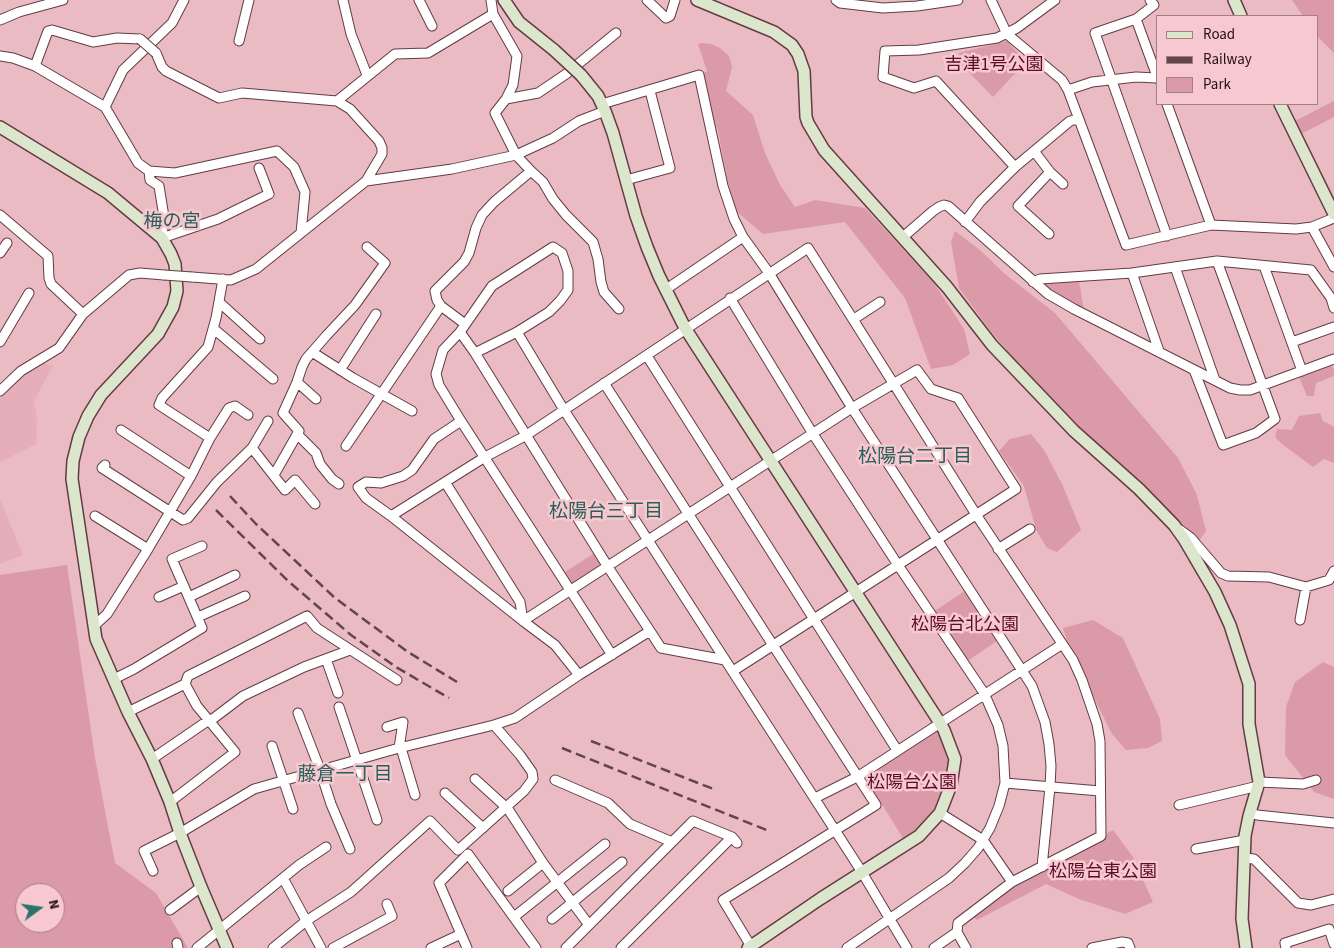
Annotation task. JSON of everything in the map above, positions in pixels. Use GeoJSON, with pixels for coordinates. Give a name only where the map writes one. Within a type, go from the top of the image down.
{"type":"FeatureCollection","features":[{"type":"Feature","properties":{"kind":"street"},"geometry":{"type":"LineString","coordinates":[[0,20],[19,12],[63,0]]}},
{"type":"Feature","properties":{"kind":"street"},"geometry":{"type":"LineString","coordinates":[[105,107],[122,70],[172,23],[184,0]]}},
{"type":"Feature","properties":{"kind":"street"},"geometry":{"type":"LineString","coordinates":[[239,41],[249,0]]}},
{"type":"Feature","properties":{"kind":"street"},"geometry":{"type":"LineString","coordinates":[[343,0],[351,34],[367,75]]}},
{"type":"Feature","properties":{"kind":"street"},"geometry":{"type":"LineString","coordinates":[[420,0],[432,26]]}},
{"type":"Feature","properties":{"kind":"street"},"geometry":{"type":"LineString","coordinates":[[491,0],[493,14],[517,56],[513,85],[506,99],[495,113],[516,155],[543,182],[553,199],[566,215],[593,242],[598,259],[600,282],[604,292],[619,309]]}},
{"type":"Feature","properties":{"kind":"street"},"geometry":{"type":"LineString","coordinates":[[504,0],[519,22],[581,75],[590,85],[604,108],[647,247],[665,290],[685,328],[940,723],[955,759],[951,785],[940,813],[919,836],[750,947],[723,900],[876,805],[604,383]]}},
{"type":"Feature","properties":{"kind":"street"},"geometry":{"type":"LineString","coordinates":[[647,0],[666,18],[670,16],[675,0]]}},
{"type":"Feature","properties":{"kind":"street"},"geometry":{"type":"LineString","coordinates":[[697,0],[774,32],[792,45],[798,54],[804,71],[806,117],[811,130],[824,150],[947,287],[992,345],[1074,431],[1138,489],[1174,525],[1191,538],[1221,573],[1244,578],[1269,578],[1306,588],[1329,580],[1334,571]]}},
{"type":"Feature","properties":{"kind":"street"},"geometry":{"type":"LineString","coordinates":[[836,0],[840,3],[883,8],[917,6],[958,0]]}},
{"type":"Feature","properties":{"kind":"street"},"geometry":{"type":"LineString","coordinates":[[991,0],[1007,34],[1062,80],[1068,90],[1126,245],[1211,225],[1296,229],[1312,227],[1334,216],[1280,105]]}},
{"type":"Feature","properties":{"kind":"street"},"geometry":{"type":"LineString","coordinates":[[1015,167],[936,81],[914,88],[883,77],[885,51],[919,50],[997,38],[1007,34],[1038,14],[1055,0]]}},
{"type":"Feature","properties":{"kind":"street"},"geometry":{"type":"LineString","coordinates":[[1150,0],[1154,5],[1136,19],[1095,33],[1167,236]]}},
{"type":"Feature","properties":{"kind":"street"},"geometry":{"type":"LineString","coordinates":[[1234,0],[1241,15]]}},
{"type":"Feature","properties":{"kind":"street"},"geometry":{"type":"LineString","coordinates":[[337,101],[395,54],[428,53],[493,14]]}},
{"type":"Feature","properties":{"kind":"street"},"geometry":{"type":"LineString","coordinates":[[1136,19],[1156,74]]}},
{"type":"Feature","properties":{"kind":"street"},"geometry":{"type":"LineString","coordinates":[[0,391],[21,371],[59,348],[83,314],[130,275],[140,272],[231,280],[256,269],[366,181],[382,154],[379,141],[350,109],[337,101],[242,94],[219,98],[166,71],[156,54],[140,39],[117,38],[93,42],[52,30],[48,31],[35,66]]}},
{"type":"Feature","properties":{"kind":"street"},"geometry":{"type":"LineString","coordinates":[[506,99],[538,92],[566,74],[616,33]]}},
{"type":"Feature","properties":{"kind":"street"},"geometry":{"type":"LineString","coordinates":[[0,56],[13,58],[35,66],[105,107],[138,163],[149,171],[176,173],[277,151],[294,167],[305,192],[301,233]]}},
{"type":"Feature","properties":{"kind":"street"},"geometry":{"type":"LineString","coordinates":[[366,181],[452,169],[516,155],[553,138],[604,108],[698,75],[723,186],[734,219],[743,237],[769,273],[852,408],[1032,686],[1045,722],[1049,744],[1050,787],[1042,867]]}},
{"type":"Feature","properties":{"kind":"street"},"geometry":{"type":"LineString","coordinates":[[1068,90],[1092,82],[1136,77],[1156,79]]}},
{"type":"Feature","properties":{"kind":"street"},"geometry":{"type":"LineString","coordinates":[[626,180],[670,168],[650,91]]}},
{"type":"Feature","properties":{"kind":"street"},"geometry":{"type":"LineString","coordinates":[[1167,105],[1211,225]]}},
{"type":"Feature","properties":{"kind":"street"},"geometry":{"type":"LineString","coordinates":[[965,222],[980,202],[1015,167],[1070,121],[1078,118]]}},
{"type":"Feature","properties":{"kind":"street"},"geometry":{"type":"LineString","coordinates":[[0,127],[108,193],[162,238],[172,254],[177,291],[173,307],[158,334],[101,395],[88,416],[79,437],[73,462],[74,498],[96,639],[128,712],[152,759],[201,887],[227,948]]}},
{"type":"Feature","properties":{"kind":"street"},"geometry":{"type":"LineString","coordinates":[[1034,151],[1050,172],[1063,184]]}},
{"type":"Feature","properties":{"kind":"street"},"geometry":{"type":"LineString","coordinates":[[162,238],[218,219],[269,194],[259,168]]}},
{"type":"Feature","properties":{"kind":"street"},"geometry":{"type":"LineString","coordinates":[[149,171],[150,180],[159,186],[164,217],[162,238]]}},
{"type":"Feature","properties":{"kind":"street"},"geometry":{"type":"LineString","coordinates":[[531,171],[494,202],[482,215],[469,253],[464,262],[435,291],[437,300],[462,328],[525,436],[661,648],[725,660]]}},
{"type":"Feature","properties":{"kind":"street"},"geometry":{"type":"LineString","coordinates":[[1049,234],[1018,206],[1050,172]]}},
{"type":"Feature","properties":{"kind":"street"},"geometry":{"type":"LineString","coordinates":[[902,237],[933,211],[944,205],[1048,294],[1230,388],[1250,390],[1334,359]]}},
{"type":"Feature","properties":{"kind":"street"},"geometry":{"type":"LineString","coordinates":[[0,215],[48,256],[51,284],[83,314]]}},
{"type":"Feature","properties":{"kind":"street"},"geometry":{"type":"LineString","coordinates":[[1312,227],[1334,267]]}},
{"type":"Feature","properties":{"kind":"street"},"geometry":{"type":"LineString","coordinates":[[665,290],[743,237]]}},
{"type":"Feature","properties":{"kind":"street"},"geometry":{"type":"LineString","coordinates":[[0,253],[7,244]]}},
{"type":"Feature","properties":{"kind":"street"},"geometry":{"type":"LineString","coordinates":[[274,475],[299,431],[283,413],[302,367],[312,352],[355,305],[385,263],[367,247]]}},
{"type":"Feature","properties":{"kind":"street"},"geometry":{"type":"LineString","coordinates":[[475,353],[517,332],[549,312],[568,290],[568,271],[562,253],[553,247],[492,286],[462,328],[443,350],[436,374],[439,385],[461,421],[612,655]]}},
{"type":"Feature","properties":{"kind":"street"},"geometry":{"type":"LineString","coordinates":[[391,516],[485,457],[525,436],[730,298],[808,248],[976,516],[1073,660],[1097,724],[1100,741],[1101,836],[1012,882],[958,923],[957,932],[966,948]]}},
{"type":"Feature","properties":{"kind":"street"},"geometry":{"type":"LineString","coordinates":[[1033,282],[1040,279],[1132,273],[1217,261],[1311,270],[1330,298],[1334,308]]}},
{"type":"Feature","properties":{"kind":"street"},"geometry":{"type":"LineString","coordinates":[[1194,370],[1223,445],[1256,434],[1275,419],[1217,261]]}},
{"type":"Feature","properties":{"kind":"street"},"geometry":{"type":"LineString","coordinates":[[1264,266],[1302,371]]}},
{"type":"Feature","properties":{"kind":"street"},"geometry":{"type":"LineString","coordinates":[[1175,267],[1215,380]]}},
{"type":"Feature","properties":{"kind":"street"},"geometry":{"type":"LineString","coordinates":[[1132,273],[1159,351]]}},
{"type":"Feature","properties":{"kind":"street"},"geometry":{"type":"LineString","coordinates":[[210,438],[159,405],[162,398],[208,347],[214,329],[223,280]]}},
{"type":"Feature","properties":{"kind":"street"},"geometry":{"type":"LineString","coordinates":[[0,342],[29,293]]}},
{"type":"Feature","properties":{"kind":"street"},"geometry":{"type":"LineString","coordinates":[[730,298],[812,434],[984,694],[998,725],[1003,746],[1005,783],[999,806],[983,840],[965,863],[949,878],[847,948]]}},
{"type":"Feature","properties":{"kind":"street"},"geometry":{"type":"LineString","coordinates":[[219,302],[260,339]]}},
{"type":"Feature","properties":{"kind":"street"},"geometry":{"type":"LineString","coordinates":[[854,319],[880,302]]}},
{"type":"Feature","properties":{"kind":"street"},"geometry":{"type":"LineString","coordinates":[[346,446],[441,306]]}},
{"type":"Feature","properties":{"kind":"street"},"geometry":{"type":"LineString","coordinates":[[340,370],[376,314]]}},
{"type":"Feature","properties":{"kind":"street"},"geometry":{"type":"LineString","coordinates":[[1292,342],[1334,326]]}},
{"type":"Feature","properties":{"kind":"street"},"geometry":{"type":"LineString","coordinates":[[214,329],[273,379]]}},
{"type":"Feature","properties":{"kind":"street"},"geometry":{"type":"LineString","coordinates":[[517,332],[564,410],[862,872],[907,948]]}},
{"type":"Feature","properties":{"kind":"street"},"geometry":{"type":"LineString","coordinates":[[312,352],[412,411]]}},
{"type":"Feature","properties":{"kind":"street"},"geometry":{"type":"LineString","coordinates":[[646,356],[897,750]]}},
{"type":"Feature","properties":{"kind":"street"},"geometry":{"type":"LineString","coordinates":[[523,620],[852,408],[917,370],[931,389],[958,398],[1016,489],[733,671]]}},
{"type":"Feature","properties":{"kind":"street"},"geometry":{"type":"LineString","coordinates":[[297,382],[316,399]]}},
{"type":"Feature","properties":{"kind":"street"},"geometry":{"type":"LineString","coordinates":[[94,626],[107,614],[148,550],[191,476],[210,438],[229,408],[235,406],[248,415]]}},
{"type":"Feature","properties":{"kind":"street"},"geometry":{"type":"LineString","coordinates":[[105,465],[102,468],[169,513],[184,520],[188,518],[216,482],[252,448],[268,421]]}},
{"type":"Feature","properties":{"kind":"street"},"geometry":{"type":"LineString","coordinates":[[461,421],[434,439],[412,470],[403,476],[381,483],[366,482],[358,487],[366,498],[555,644],[579,676]]}},
{"type":"Feature","properties":{"kind":"street"},"geometry":{"type":"LineString","coordinates":[[121,430],[191,476]]}},
{"type":"Feature","properties":{"kind":"street"},"geometry":{"type":"LineString","coordinates":[[297,434],[316,453],[320,464],[332,479],[339,484]]}},
{"type":"Feature","properties":{"kind":"street"},"geometry":{"type":"LineString","coordinates":[[252,448],[286,490],[295,480],[315,504]]}},
{"type":"Feature","properties":{"kind":"street"},"geometry":{"type":"LineString","coordinates":[[445,482],[520,602],[523,620]]}},
{"type":"Feature","properties":{"kind":"street"},"geometry":{"type":"LineString","coordinates":[[95,516],[148,550]]}},
{"type":"Feature","properties":{"kind":"street"},"geometry":{"type":"LineString","coordinates":[[1174,525],[1215,592],[1230,625],[1249,684],[1249,724],[1258,786],[1245,840],[1242,919],[1246,948]]}},
{"type":"Feature","properties":{"kind":"street"},"geometry":{"type":"LineString","coordinates":[[998,549],[1030,529]]}},
{"type":"Feature","properties":{"kind":"street"},"geometry":{"type":"LineString","coordinates":[[114,679],[202,628],[172,560],[202,546]]}},
{"type":"Feature","properties":{"kind":"street"},"geometry":{"type":"LineString","coordinates":[[189,597],[235,575]]}},
{"type":"Feature","properties":{"kind":"street"},"geometry":{"type":"LineString","coordinates":[[159,597],[184,586]]}},
{"type":"Feature","properties":{"kind":"street"},"geometry":{"type":"LineString","coordinates":[[1300,620],[1306,588]]}},
{"type":"Feature","properties":{"kind":"street"},"geometry":{"type":"LineString","coordinates":[[198,617],[245,596]]}},
{"type":"Feature","properties":{"kind":"street"},"geometry":{"type":"LineString","coordinates":[[128,712],[185,684],[188,676],[307,616],[317,628],[397,680]]}},
{"type":"Feature","properties":{"kind":"street"},"geometry":{"type":"LineString","coordinates":[[152,871],[144,851],[180,833],[254,789],[515,718],[650,631]]}},
{"type":"Feature","properties":{"kind":"street"},"geometry":{"type":"LineString","coordinates":[[815,798],[857,776],[1062,645]]}},
{"type":"Feature","properties":{"kind":"street"},"geometry":{"type":"LineString","coordinates":[[152,759],[210,721],[243,696],[304,667],[350,650]]}},
{"type":"Feature","properties":{"kind":"street"},"geometry":{"type":"LineString","coordinates":[[326,659],[338,693]]}},
{"type":"Feature","properties":{"kind":"street"},"geometry":{"type":"LineString","coordinates":[[170,802],[235,752],[197,706],[185,684]]}},
{"type":"Feature","properties":{"kind":"street"},"geometry":{"type":"LineString","coordinates":[[339,707],[377,820]]}},
{"type":"Feature","properties":{"kind":"street"},"geometry":{"type":"LineString","coordinates":[[298,713],[320,767],[331,804],[350,849]]}},
{"type":"Feature","properties":{"kind":"street"},"geometry":{"type":"LineString","coordinates":[[387,727],[403,722],[400,748],[415,795]]}},
{"type":"Feature","properties":{"kind":"street"},"geometry":{"type":"LineString","coordinates":[[273,948],[306,921],[351,892],[430,821],[458,850],[524,791],[533,779],[532,772],[494,725]]}},
{"type":"Feature","properties":{"kind":"street"},"geometry":{"type":"LineString","coordinates":[[272,746],[285,780],[293,809]]}},
{"type":"Feature","properties":{"kind":"street"},"geometry":{"type":"LineString","coordinates":[[475,779],[508,809],[543,863],[589,925]]}},
{"type":"Feature","properties":{"kind":"street"},"geometry":{"type":"LineString","coordinates":[[555,780],[608,803],[630,824],[672,842]]}},
{"type":"Feature","properties":{"kind":"street"},"geometry":{"type":"LineString","coordinates":[[1179,805],[1258,786],[1303,784],[1316,780]]}},
{"type":"Feature","properties":{"kind":"street"},"geometry":{"type":"LineString","coordinates":[[1005,783],[1100,791]]}},
{"type":"Feature","properties":{"kind":"street"},"geometry":{"type":"LineString","coordinates":[[445,793],[483,828]]}},
{"type":"Feature","properties":{"kind":"street"},"geometry":{"type":"LineString","coordinates":[[940,813],[983,840],[1012,882]]}},
{"type":"Feature","properties":{"kind":"street"},"geometry":{"type":"LineString","coordinates":[[1250,813],[1334,823]]}},
{"type":"Feature","properties":{"kind":"street"},"geometry":{"type":"LineString","coordinates":[[566,948],[693,821],[735,840],[621,948]]}},
{"type":"Feature","properties":{"kind":"street"},"geometry":{"type":"LineString","coordinates":[[1196,848],[1245,840]]}},
{"type":"Feature","properties":{"kind":"street"},"geometry":{"type":"LineString","coordinates":[[514,917],[605,844]]}},
{"type":"Feature","properties":{"kind":"street"},"geometry":{"type":"LineString","coordinates":[[197,948],[299,865],[326,847]]}},
{"type":"Feature","properties":{"kind":"street"},"geometry":{"type":"LineString","coordinates":[[467,948],[439,883],[468,854],[536,948]]}},
{"type":"Feature","properties":{"kind":"street"},"geometry":{"type":"LineString","coordinates":[[1244,858],[1254,859],[1298,903],[1311,905],[1334,899]]}},
{"type":"Feature","properties":{"kind":"street"},"geometry":{"type":"LineString","coordinates":[[552,919],[622,862]]}},
{"type":"Feature","properties":{"kind":"street"},"geometry":{"type":"LineString","coordinates":[[508,891],[543,863]]}},
{"type":"Feature","properties":{"kind":"street"},"geometry":{"type":"LineString","coordinates":[[283,878],[321,948]]}},
{"type":"Feature","properties":{"kind":"street"},"geometry":{"type":"LineString","coordinates":[[170,910],[201,887]]}},
{"type":"Feature","properties":{"kind":"street"},"geometry":{"type":"LineString","coordinates":[[332,948],[392,916],[387,904]]}},
{"type":"Feature","properties":{"kind":"street"},"geometry":{"type":"LineString","coordinates":[[1286,948],[1285,943],[1329,929],[1334,944]]}},
{"type":"Feature","properties":{"kind":"street"},"geometry":{"type":"LineString","coordinates":[[934,948],[957,932]]}},
{"type":"Feature","properties":{"kind":"street"},"geometry":{"type":"LineString","coordinates":[[431,948],[461,934]]}},
{"type":"Feature","properties":{"kind":"street"},"geometry":{"type":"LineString","coordinates":[[1092,948],[1122,942],[1128,943],[1130,948]]}},
{"type":"Feature","properties":{"kind":"shaded area"},"geometry":{"type":"Polygon","coordinates":[[[43,363],[53,366],[34,401],[37,419],[36,444],[0,462],[0,398],[22,376],[43,363]]]}},
{"type":"Feature","properties":{"kind":"shaded area"},"geometry":{"type":"Polygon","coordinates":[[[0,499],[23,555],[0,564],[0,499]]]}},
{"type":"Feature","properties":{"kind":"green space"},"geometry":{"type":"Polygon","coordinates":[[[1292,0],[1334,0],[1334,53],[1319,38],[1319,15],[1302,15],[1292,0]]]}},
{"type":"Feature","properties":{"kind":"green space","name":"吉津1号公園"},"geometry":{"type":"Polygon","coordinates":[[[1007,41],[1026,62],[993,97],[958,61],[959,53],[1007,41]]]}},
{"type":"Feature","properties":{"kind":"green space"},"geometry":{"type":"Polygon","coordinates":[[[702,43],[720,48],[729,56],[732,67],[726,91],[753,115],[765,153],[780,185],[795,207],[815,200],[865,208],[934,283],[964,329],[970,354],[953,365],[931,369],[905,298],[845,222],[763,234],[736,211],[727,178],[717,126],[714,134],[699,75],[707,71],[698,44],[702,43]]]}},
{"type":"Feature","properties":{"kind":"green space"},"geometry":{"type":"Polygon","coordinates":[[[1334,101],[1334,117],[1301,134],[1293,122],[1334,101]]]}},
{"type":"Feature","properties":{"kind":"green space"},"geometry":{"type":"Polygon","coordinates":[[[955,231],[980,250],[1005,274],[1055,313],[1178,458],[1197,495],[1206,531],[1194,548],[1131,480],[1034,382],[989,329],[959,288],[951,242],[955,231]]]}},
{"type":"Feature","properties":{"kind":"green space"},"geometry":{"type":"Polygon","coordinates":[[[1079,281],[1084,310],[1048,294],[1040,284],[1079,281]]]}},
{"type":"Feature","properties":{"kind":"green space"},"geometry":{"type":"Polygon","coordinates":[[[1331,364],[1334,376],[1316,383],[1314,396],[1307,396],[1299,377],[1331,364]]]}},
{"type":"Feature","properties":{"kind":"green space"},"geometry":{"type":"Polygon","coordinates":[[[1320,413],[1323,421],[1334,427],[1334,463],[1324,459],[1313,467],[1275,437],[1277,429],[1292,430],[1299,416],[1320,413]]]}},
{"type":"Feature","properties":{"kind":"green space"},"geometry":{"type":"Polygon","coordinates":[[[1031,434],[1044,450],[1062,484],[1081,530],[1057,552],[1047,548],[1036,530],[1024,486],[999,451],[1010,439],[1031,434]]]}},
{"type":"Feature","properties":{"kind":"green space"},"geometry":{"type":"Polygon","coordinates":[[[598,551],[608,567],[570,591],[560,575],[598,551]]]}},
{"type":"Feature","properties":{"kind":"green space"},"geometry":{"type":"Polygon","coordinates":[[[67,565],[95,758],[115,863],[156,893],[188,948],[0,948],[0,575],[67,565]]]}},
{"type":"Feature","properties":{"kind":"green space","name":"松陽台北公園"},"geometry":{"type":"Polygon","coordinates":[[[965,591],[997,641],[966,662],[933,612],[965,591]]]}},
{"type":"Feature","properties":{"kind":"green space"},"geometry":{"type":"Polygon","coordinates":[[[1093,620],[1123,638],[1160,719],[1162,741],[1148,748],[1126,750],[1112,734],[1070,650],[1063,628],[1093,620]]]}},
{"type":"Feature","properties":{"kind":"green space"},"geometry":{"type":"Polygon","coordinates":[[[1323,662],[1334,667],[1334,799],[1314,792],[1285,755],[1286,707],[1295,682],[1323,662]]]}},
{"type":"Feature","properties":{"kind":"green space","name":"松陽台公園"},"geometry":{"type":"Polygon","coordinates":[[[940,723],[955,759],[940,813],[906,843],[883,806],[857,777],[940,723]]]}},
{"type":"Feature","properties":{"kind":"green space","name":"松陽台東公園"},"geometry":{"type":"Polygon","coordinates":[[[1113,830],[1133,857],[1153,902],[1125,914],[1079,899],[1046,884],[977,920],[973,916],[1013,886],[1113,830]]]}},
{"type":"Feature","properties":{"kind":"railway"},"geometry":{"type":"LineString","coordinates":[[230,496],[256,524],[335,598],[408,652],[457,682]]}},
{"type":"Feature","properties":{"kind":"railway"},"geometry":{"type":"LineString","coordinates":[[216,510],[288,581],[351,635],[396,667],[449,698]]}},
{"type":"Feature","properties":{"kind":"railway"},"geometry":{"type":"LineString","coordinates":[[591,741],[716,790]]}},
{"type":"Feature","properties":{"kind":"railway"},"geometry":{"type":"LineString","coordinates":[[562,748],[769,831]]}},
{"type":"Feature","properties":{"kind":"district","name":"梅の宮"},"geometry":{"type":"Point","coordinates":[172,223]}},
{"type":"Feature","properties":{"kind":"district","name":"松陽台二丁目"},"geometry":{"type":"Point","coordinates":[915,458]}},
{"type":"Feature","properties":{"kind":"district","name":"松陽台三丁目"},"geometry":{"type":"Point","coordinates":[606,513]}},
{"type":"Feature","properties":{"kind":"district","name":"藤倉一丁目"},"geometry":{"type":"Point","coordinates":[345,776]}}]}
